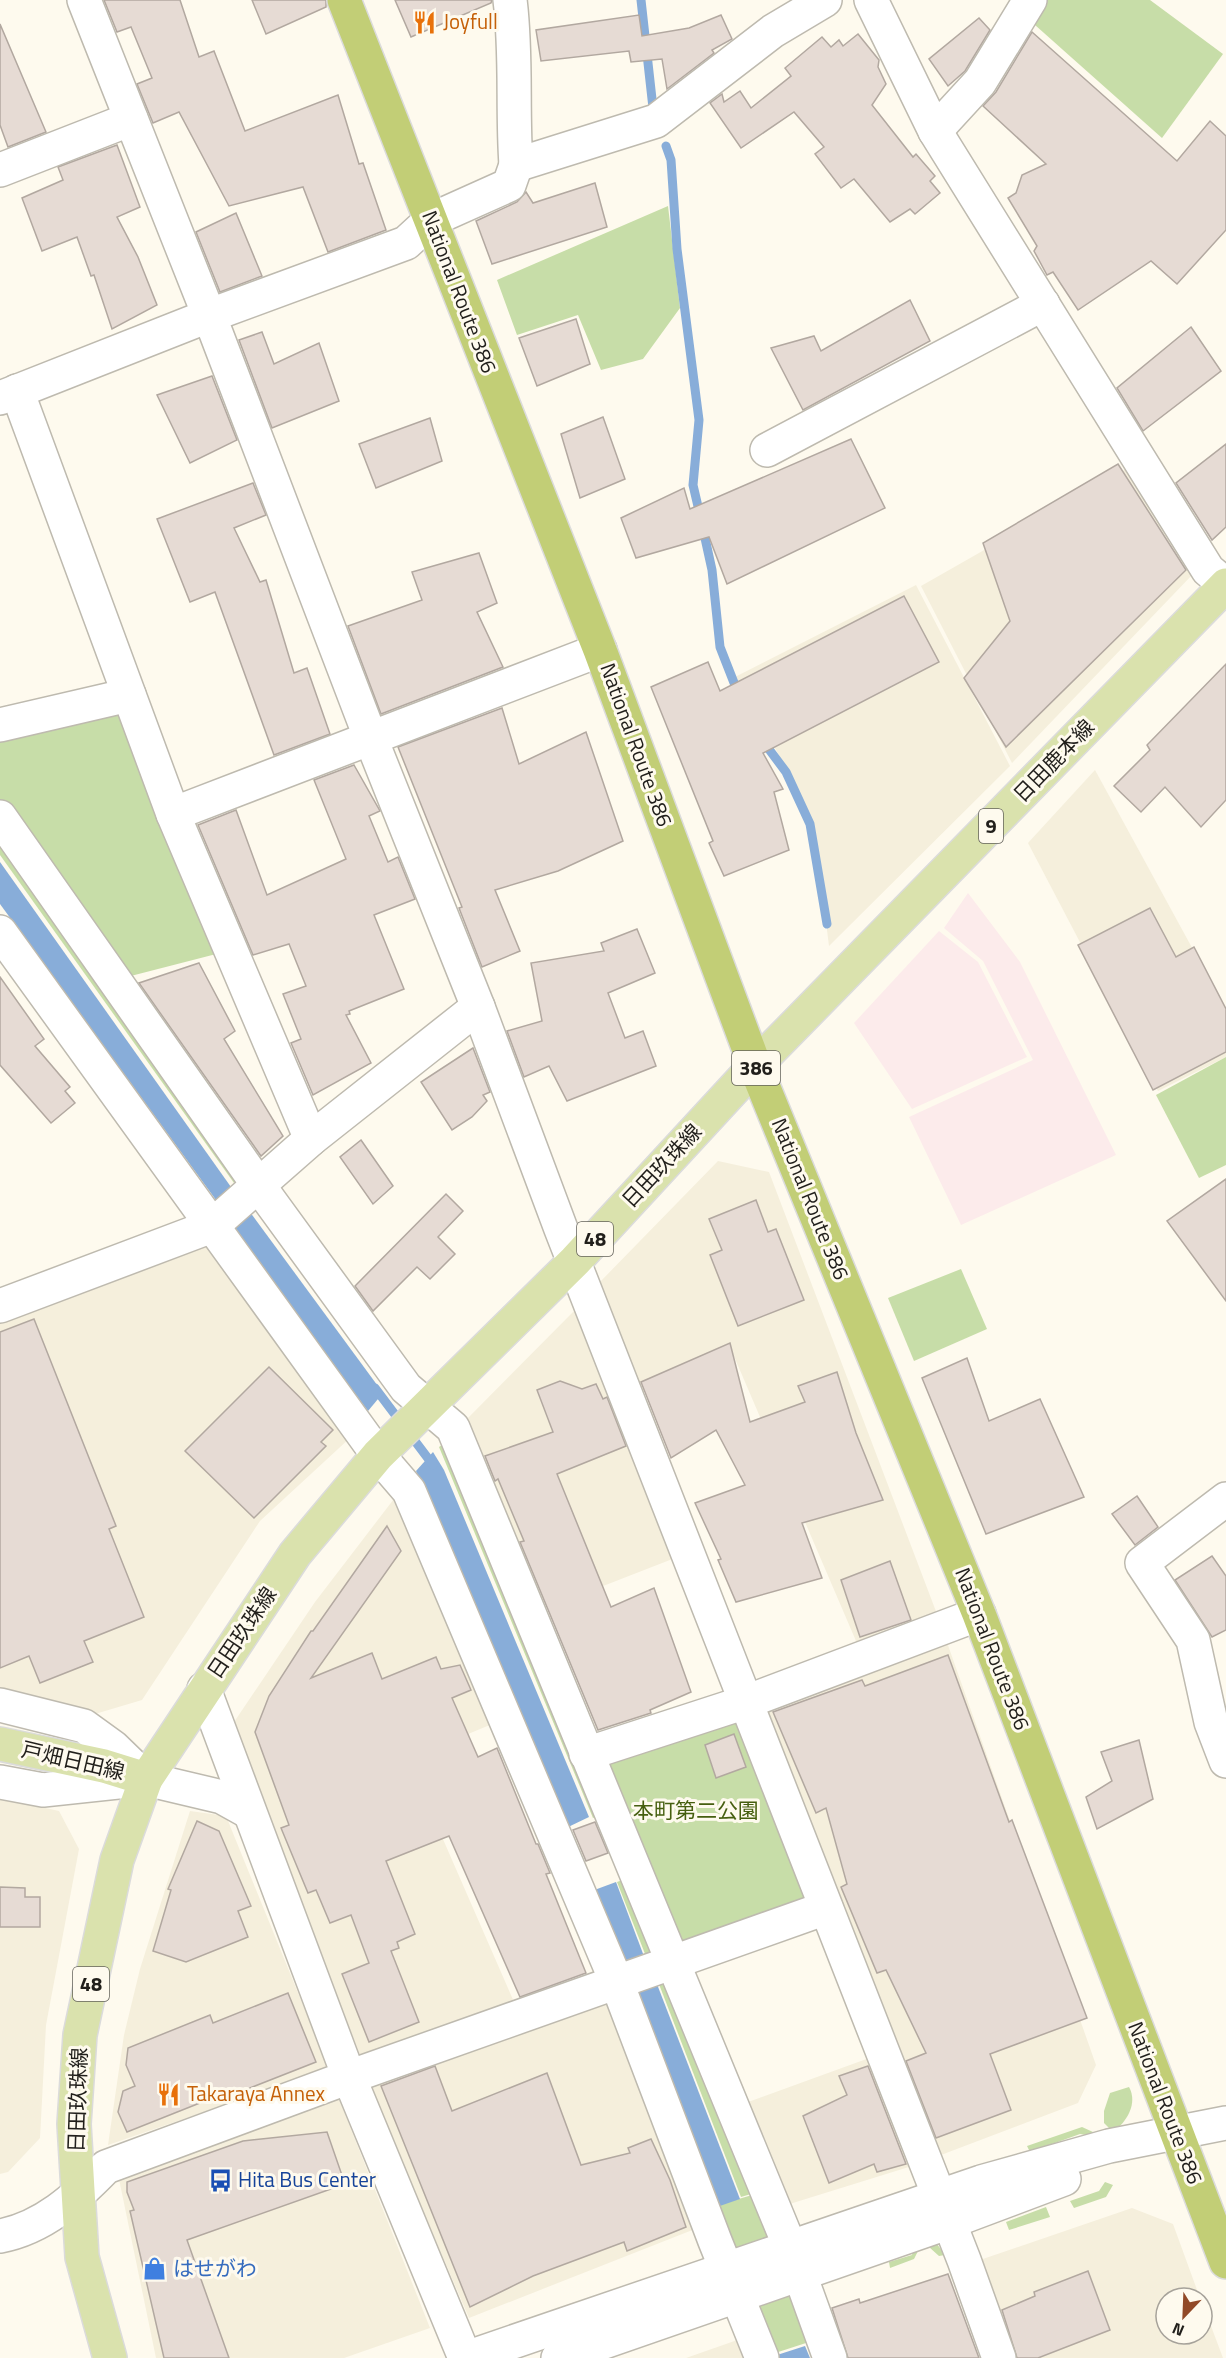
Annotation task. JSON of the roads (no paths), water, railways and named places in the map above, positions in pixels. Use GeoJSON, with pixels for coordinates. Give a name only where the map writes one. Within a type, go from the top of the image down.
{"type":"FeatureCollection","features":[{"type":"Feature","properties":{"kind":"highway","name":"National Route 386"},"geometry":{"type":"LineString","coordinates":[[344,0],[600,650],[755,1066],[979,1614],[1226,2262]]}},
{"type":"Feature","properties":{"kind":"main road","name":"日田鹿本線"},"geometry":{"type":"LineString","coordinates":[[755,1066],[1226,585]]}},
{"type":"Feature","properties":{"kind":"main road","name":"日田玖珠線"},"geometry":{"type":"LineString","coordinates":[[110,2358],[82,2257],[74,2124],[80,2035],[117,1860],[146,1779],[295,1554],[378,1455],[575,1261],[755,1066]]}},
{"type":"Feature","properties":{"kind":"main road","name":"戸畑日田線"},"geometry":{"type":"LineString","coordinates":[[0,1744],[104,1766],[146,1779]]}},
{"type":"Feature","properties":{"kind":"street"},"geometry":{"type":"LineString","coordinates":[[84,0],[371,740],[478,1007],[561,1229],[999,2358]]}},
{"type":"Feature","properties":{"kind":"street"},"geometry":{"type":"LineString","coordinates":[[311,1139],[173,814],[129,695],[8,395],[208,316],[406,243],[431,220],[509,185],[516,165],[513,118],[514,35],[510,0]]}},
{"type":"Feature","properties":{"kind":"street"},"geometry":{"type":"LineString","coordinates":[[516,165],[656,121],[773,31],[825,0]]}},
{"type":"Feature","properties":{"kind":"street"},"geometry":{"type":"LineString","coordinates":[[871,0],[935,131],[1208,570],[1226,585]]}},
{"type":"Feature","properties":{"kind":"street"},"geometry":{"type":"LineString","coordinates":[[935,131],[980,82],[1030,0]]}},
{"type":"Feature","properties":{"kind":"street"},"geometry":{"type":"LineString","coordinates":[[0,170],[131,119]]}},
{"type":"Feature","properties":{"kind":"street"},"geometry":{"type":"LineString","coordinates":[[767,450],[1043,304]]}},
{"type":"Feature","properties":{"kind":"street"},"geometry":{"type":"LineString","coordinates":[[173,814],[371,740],[600,650]]}},
{"type":"Feature","properties":{"kind":"street"},"geometry":{"type":"LineString","coordinates":[[0,725],[129,695]]}},
{"type":"Feature","properties":{"kind":"street"},"geometry":{"type":"LineString","coordinates":[[0,817],[260,1186],[406,1388],[453,1428],[795,2260],[830,2358]]}},
{"type":"Feature","properties":{"kind":"street"},"geometry":{"type":"LineString","coordinates":[[0,932],[378,1455],[409,1491],[617,1983],[762,2358]]}},
{"type":"Feature","properties":{"kind":"street"},"geometry":{"type":"LineString","coordinates":[[0,1306],[212,1226],[311,1139],[478,1007]]}},
{"type":"Feature","properties":{"kind":"street"},"geometry":{"type":"LineString","coordinates":[[1226,1499],[1142,1563],[1194,1640],[1211,1722],[1226,1761]]}},
{"type":"Feature","properties":{"kind":"street"},"geometry":{"type":"LineString","coordinates":[[586,1754],[746,1702],[979,1614]]}},
{"type":"Feature","properties":{"kind":"street"},"geometry":{"type":"LineString","coordinates":[[204,1689],[350,2077],[465,2358],[731,2282],[943,2209],[1109,2146],[1226,2123]]}},
{"type":"Feature","properties":{"kind":"street"},"geometry":{"type":"LineString","coordinates":[[0,1705],[84,1726],[113,1747],[146,1779]]}},
{"type":"Feature","properties":{"kind":"street"},"geometry":{"type":"LineString","coordinates":[[0,1782],[43,1790],[146,1779],[222,1797],[249,1812]]}},
{"type":"Feature","properties":{"kind":"street"},"geometry":{"type":"LineString","coordinates":[[0,2236],[25,2231],[78,2196],[106,2167],[350,2077],[826,1908]]}},
{"type":"Feature","properties":{"kind":"street"},"geometry":{"type":"LineString","coordinates":[[558,2358],[731,2282]]}},
{"type":"Feature","properties":{"kind":"water"},"geometry":{"type":"Polygon","coordinates":[[[0,862],[231,1187],[216,1200],[0,904],[0,862]]]}},
{"type":"Feature","properties":{"kind":"water"},"geometry":{"type":"Polygon","coordinates":[[[247,1208],[383,1393],[368,1411],[229,1227],[247,1208]]]}},
{"type":"Feature","properties":{"kind":"water"},"geometry":{"type":"Polygon","coordinates":[[[433,1452],[444,1470],[589,1817],[564,1829],[416,1471],[433,1452]]]}},
{"type":"Feature","properties":{"kind":"water"},"geometry":{"type":"Polygon","coordinates":[[[616,1882],[645,1959],[619,1969],[589,1892],[616,1882]]]}},
{"type":"Feature","properties":{"kind":"water"},"geometry":{"type":"Polygon","coordinates":[[[655,1979],[740,2199],[714,2208],[626,1989],[655,1979]]]}},
{"type":"Feature","properties":{"kind":"water"},"geometry":{"type":"Polygon","coordinates":[[[805,2346],[810,2358],[778,2358],[777,2355],[805,2346]]]}},
{"type":"Feature","properties":{"kind":"waterway"},"geometry":{"type":"LineString","coordinates":[[641,0],[653,108]]}},
{"type":"Feature","properties":{"kind":"waterway"},"geometry":{"type":"LineString","coordinates":[[666,146],[671,160],[677,249],[699,420],[693,485],[700,515]]}},
{"type":"Feature","properties":{"kind":"waterway"},"geometry":{"type":"LineString","coordinates":[[703,529],[712,570],[720,647],[738,693]]}},
{"type":"Feature","properties":{"kind":"waterway"},"geometry":{"type":"LineString","coordinates":[[762,740],[786,772],[810,824],[827,924]]}},
{"type":"Feature","properties":{"kind":"waterway"},"geometry":{"type":"LineString","coordinates":[[375,1388],[433,1465]]}},
{"type":"Feature","properties":{"kind":"place","name":"Joyfull"},"geometry":{"type":"Point","coordinates":[425,22]}},
{"type":"Feature","properties":{"kind":"place","name":"Takaraya Annex"},"geometry":{"type":"Point","coordinates":[169,2094]}},
{"type":"Feature","properties":{"kind":"place","name":"Hita Bus Center"},"geometry":{"type":"Point","coordinates":[220,2180]}},
{"type":"Feature","properties":{"kind":"place","name":"はせがわ"},"geometry":{"type":"Point","coordinates":[155,2269]}},
{"type":"Feature","properties":{"kind":"park label","name":"本町第二公園"},"geometry":{"type":"Point","coordinates":[696,1811]}}]}
